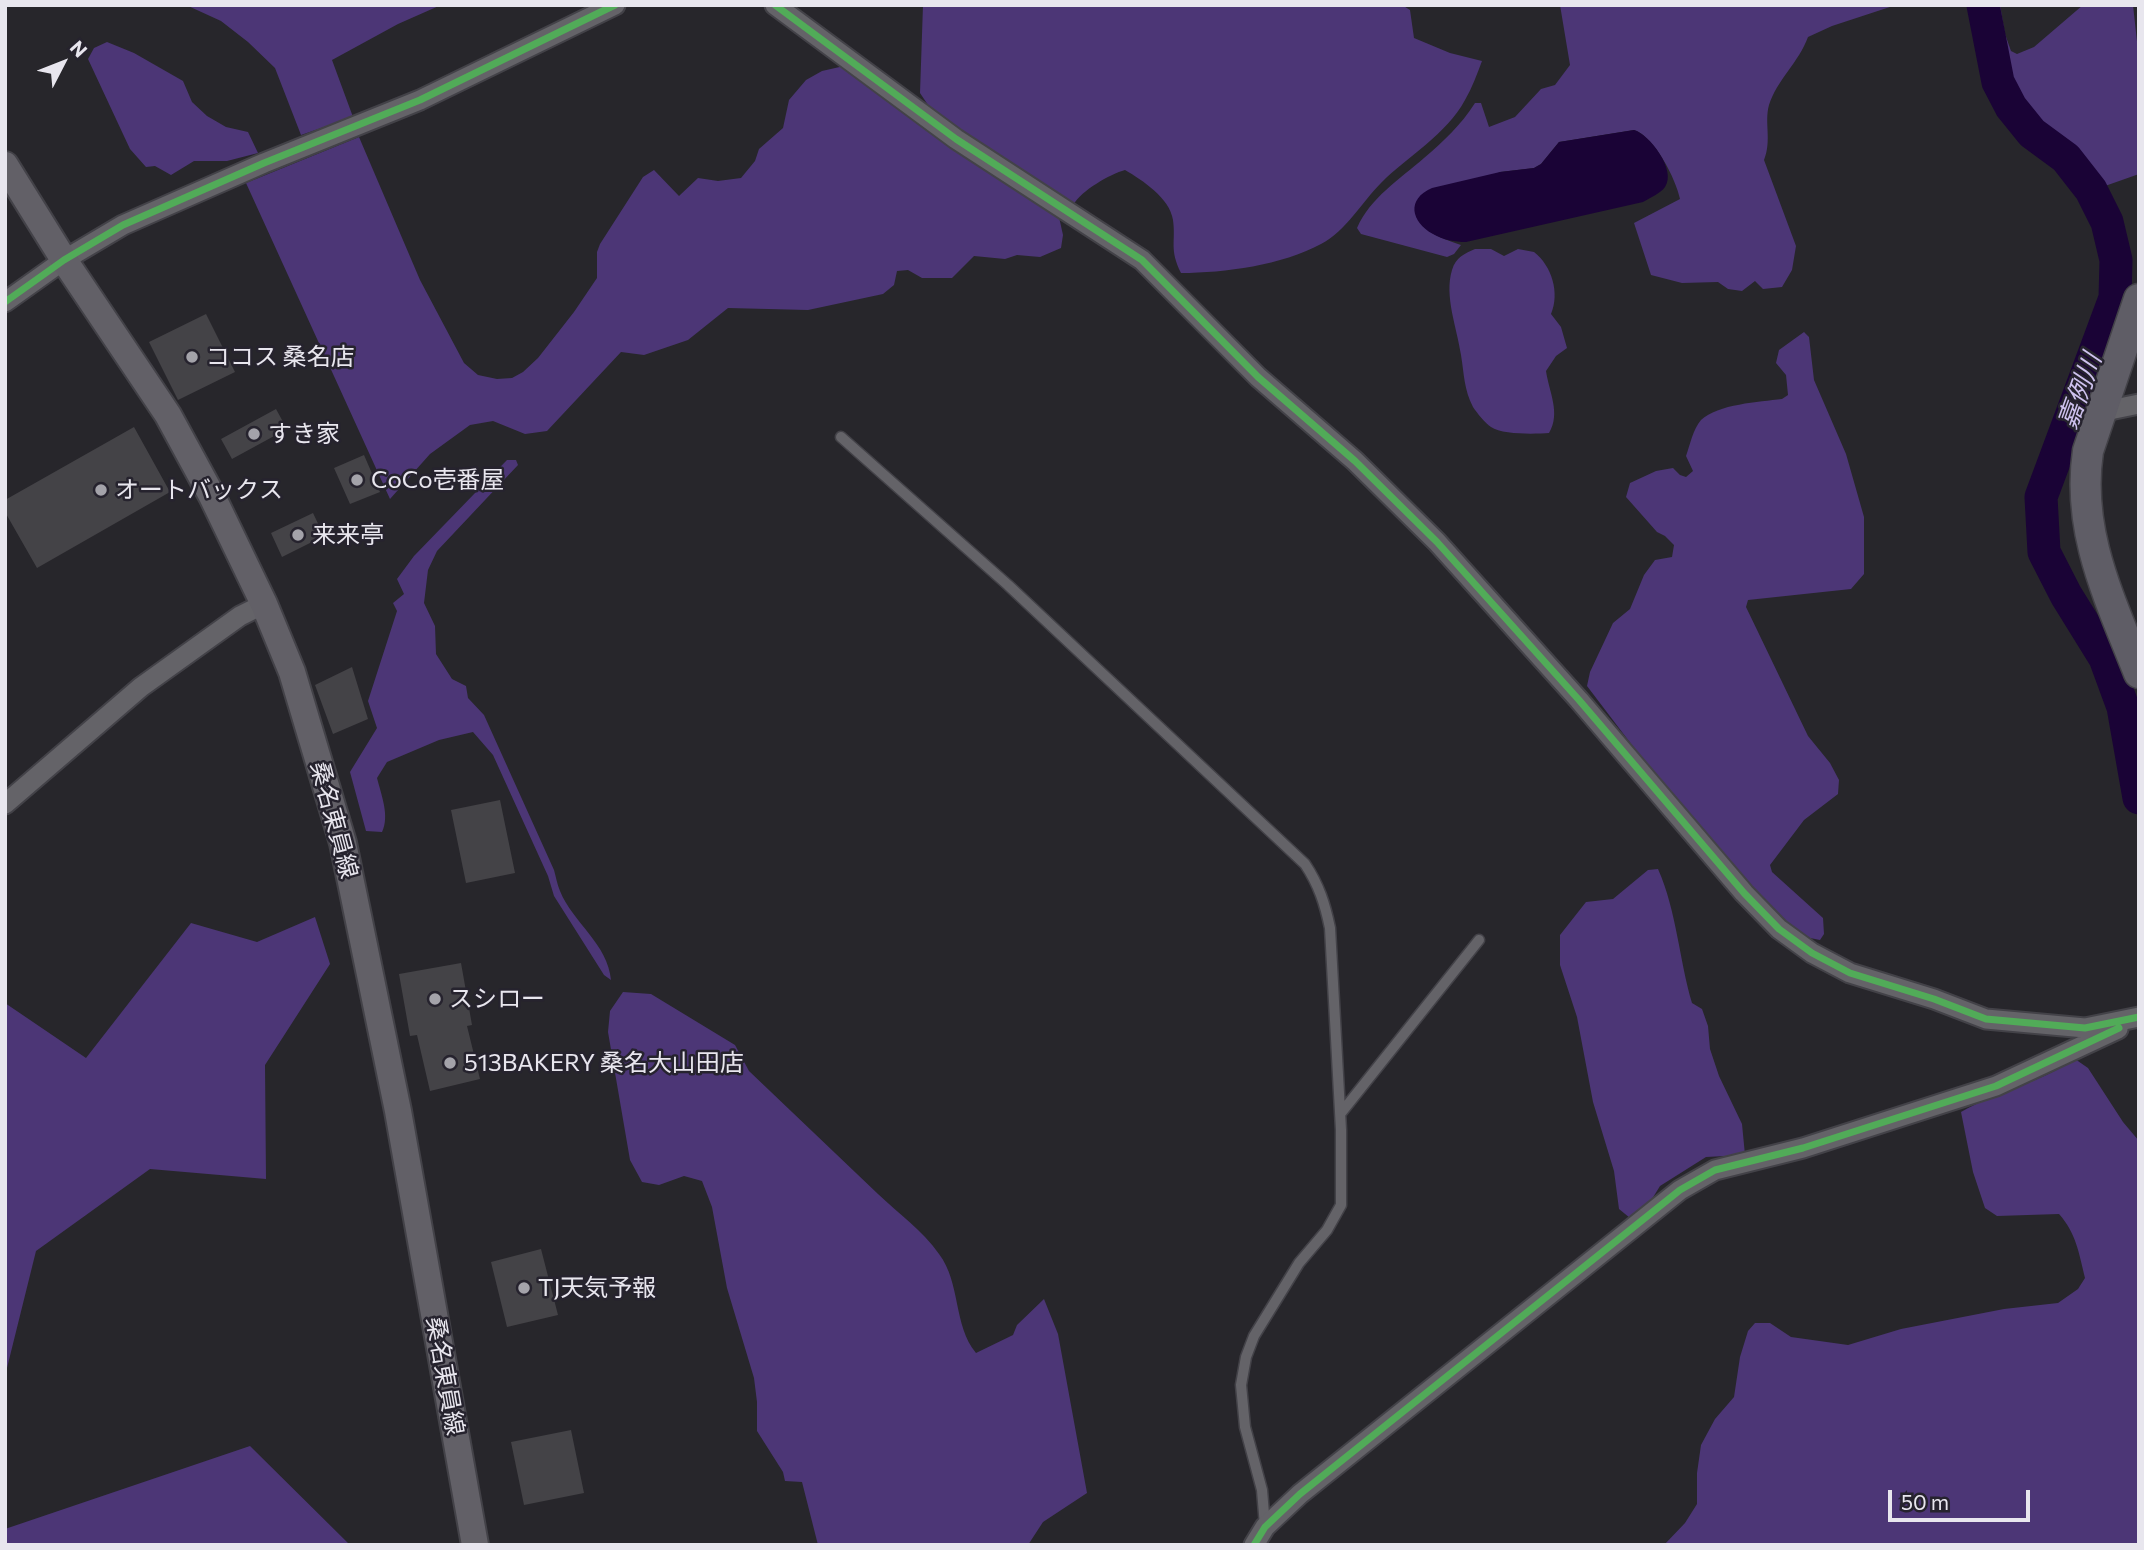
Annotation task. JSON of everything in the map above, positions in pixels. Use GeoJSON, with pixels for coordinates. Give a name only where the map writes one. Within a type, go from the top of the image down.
{"type":"FeatureCollection","features":[{"type":"Feature","properties":{"kind":"main road","name":"桑名東員線"},"geometry":{"type":"LineString","coordinates":[[5,165],[15,195],[64,260],[168,415],[212,496],[264,604],[292,672],[343,843],[398,1111],[475,1545]]}},
{"type":"Feature","properties":{"kind":"main road"},"geometry":{"type":"LineString","coordinates":[[2139,299],[2100,412],[2088,451],[2084,477],[2087,521],[2103,582],[2139,673]]}},
{"type":"Feature","properties":{"kind":"street"},"geometry":{"type":"LineString","coordinates":[[5,302],[64,260],[123,225],[420,100],[615,5]]}},
{"type":"Feature","properties":{"kind":"street"},"geometry":{"type":"LineString","coordinates":[[775,5],[956,139],[1142,260],[1258,377],[1355,461],[1437,542],[1579,701],[1744,893],[1779,929],[1812,953],[1850,973],[1934,999],[1986,1019],[2085,1028],[2139,1018]]}},
{"type":"Feature","properties":{"kind":"street"},"geometry":{"type":"LineString","coordinates":[[2100,412],[2139,404]]}},
{"type":"Feature","properties":{"kind":"street"},"geometry":{"type":"LineString","coordinates":[[5,804],[141,687],[240,616],[264,604]]}},
{"type":"Feature","properties":{"kind":"street"},"geometry":{"type":"LineString","coordinates":[[1254,1545],[1265,1527],[1300,1494],[1680,1190],[1715,1170],[1802,1149],[1996,1086],[2139,1018]]}},
{"type":"Feature","properties":{"kind":"lane"},"geometry":{"type":"LineString","coordinates":[[841,437],[1008,585],[1306,864],[1325,901],[1330,928],[1340,1113],[1341,1205],[1327,1230],[1293,1274],[1254,1336],[1246,1357],[1241,1385],[1245,1427],[1262,1490],[1265,1527]]}},
{"type":"Feature","properties":{"kind":"lane"},"geometry":{"type":"LineString","coordinates":[[1340,1113],[1479,940]]}},
{"type":"Feature","properties":{"kind":"shaded area"},"geometry":{"type":"Polygon","coordinates":[[[186,5],[441,5],[398,24],[332,60],[353,117],[301,135],[275,68],[221,21],[186,5]]]}},
{"type":"Feature","properties":{"kind":"shaded area"},"geometry":{"type":"Polygon","coordinates":[[[923,5],[1402,5],[1410,10],[1414,38],[1450,53],[1482,61],[1468,95],[1448,124],[1381,183],[1346,224],[1330,238],[1306,251],[1271,262],[1234,269],[1181,273],[1174,251],[1171,212],[1154,190],[1132,174],[1125,170],[1112,175],[1089,189],[1074,204],[936,117],[920,93],[923,5]]]}},
{"type":"Feature","properties":{"kind":"shaded area"},"geometry":{"type":"Polygon","coordinates":[[[1560,5],[1896,5],[1832,26],[1808,37],[1769,105],[1764,160],[1796,246],[1792,270],[1782,287],[1763,289],[1755,281],[1742,291],[1728,289],[1718,282],[1682,283],[1651,275],[1634,223],[1680,199],[1663,159],[1649,140],[1634,130],[1559,142],[1541,164],[1534,168],[1500,172],[1416,216],[1430,231],[1461,245],[1454,254],[1447,257],[1361,234],[1357,228],[1370,207],[1445,139],[1475,103],[1481,103],[1489,127],[1515,117],[1541,89],[1555,85],[1570,65],[1560,5]]]}},
{"type":"Feature","properties":{"kind":"shaded area"},"geometry":{"type":"Polygon","coordinates":[[[1990,5],[2000,5],[2005,34],[2011,51],[2017,54],[2034,47],[2083,5],[2133,5],[2139,60],[2139,174],[2105,186],[2078,159],[2032,121],[2021,108],[2007,81],[1998,52],[1990,5]]]}},
{"type":"Feature","properties":{"kind":"shaded area"},"geometry":{"type":"Polygon","coordinates":[[[107,42],[134,53],[183,81],[192,102],[207,116],[226,127],[248,132],[258,153],[227,161],[194,161],[171,175],[155,166],[146,167],[130,149],[88,59],[94,48],[107,42]]]}},
{"type":"Feature","properties":{"kind":"shaded area"},"geometry":{"type":"Polygon","coordinates":[[[844,66],[950,147],[1059,217],[1063,235],[1061,248],[1040,257],[1017,255],[1005,259],[974,256],[952,278],[922,278],[908,270],[897,271],[894,285],[883,294],[808,310],[728,308],[688,340],[644,355],[621,352],[547,431],[525,434],[493,421],[470,425],[430,454],[390,499],[246,183],[359,137],[420,280],[464,363],[478,375],[497,379],[512,378],[538,358],[597,278],[597,252],[600,244],[643,177],[654,170],[679,196],[698,178],[718,181],[741,178],[755,161],[759,149],[783,128],[789,100],[806,80],[822,71],[844,66]]]}},
{"type":"Feature","properties":{"kind":"shaded area"},"geometry":{"type":"Polygon","coordinates":[[[1634,130],[1654,145],[1667,171],[1668,180],[1665,187],[1643,202],[1466,242],[1437,236],[1426,229],[1416,217],[1414,211],[1418,198],[1432,188],[1500,172],[1534,168],[1541,164],[1559,142],[1634,130]]]}},
{"type":"Feature","properties":{"kind":"shaded area"},"geometry":{"type":"Polygon","coordinates":[[[1475,249],[1491,249],[1504,256],[1518,249],[1534,252],[1550,272],[1555,297],[1551,314],[1561,327],[1567,348],[1556,356],[1546,371],[1554,410],[1549,433],[1496,430],[1484,420],[1470,401],[1449,290],[1456,262],[1475,249]]]}},
{"type":"Feature","properties":{"kind":"shaded area"},"geometry":{"type":"Polygon","coordinates":[[[1804,332],[1809,337],[1814,380],[1846,454],[1864,517],[1864,574],[1851,589],[1748,600],[1746,607],[1808,736],[1830,763],[1839,780],[1838,794],[1804,820],[1770,865],[1772,872],[1823,918],[1824,934],[1820,940],[1810,938],[1772,916],[1717,857],[1587,686],[1590,672],[1613,623],[1630,609],[1644,575],[1655,560],[1672,557],[1674,545],[1657,532],[1626,497],[1630,483],[1656,471],[1673,468],[1686,477],[1693,471],[1686,456],[1701,420],[1728,407],[1782,399],[1788,395],[1786,375],[1776,363],[1779,350],[1804,332]]]}},
{"type":"Feature","properties":{"kind":"shaded area"},"geometry":{"type":"Polygon","coordinates":[[[507,460],[516,460],[518,465],[437,551],[428,570],[424,603],[435,626],[436,654],[452,679],[466,686],[468,698],[484,715],[554,870],[560,891],[604,955],[611,980],[604,975],[554,896],[548,876],[493,755],[473,732],[439,740],[387,762],[377,778],[385,812],[382,832],[366,831],[350,772],[377,728],[368,701],[397,611],[393,603],[404,594],[397,579],[414,556],[507,460]]]}},
{"type":"Feature","properties":{"kind":"shaded area"},"geometry":{"type":"Polygon","coordinates":[[[1658,869],[1670,902],[1692,1003],[1702,1009],[1708,1026],[1710,1049],[1719,1076],[1742,1124],[1745,1155],[1706,1157],[1660,1186],[1652,1199],[1630,1218],[1619,1209],[1614,1171],[1593,1102],[1577,1017],[1560,965],[1560,935],[1586,902],[1613,899],[1648,870],[1658,869]]]}},
{"type":"Feature","properties":{"kind":"shaded area"},"geometry":{"type":"Polygon","coordinates":[[[315,917],[330,964],[265,1065],[266,1179],[150,1169],[36,1251],[5,1376],[5,1003],[86,1058],[191,923],[257,942],[315,917]]]}},
{"type":"Feature","properties":{"kind":"shaded area"},"geometry":{"type":"Polygon","coordinates":[[[623,992],[651,994],[735,1045],[749,1071],[925,1237],[946,1265],[964,1330],[976,1353],[1013,1335],[1017,1325],[1044,1299],[1058,1334],[1087,1493],[1043,1522],[1028,1545],[818,1545],[802,1482],[785,1481],[783,1472],[757,1431],[754,1378],[727,1288],[712,1207],[702,1181],[684,1176],[659,1185],[642,1182],[630,1160],[608,1032],[610,1011],[623,992]]]}},
{"type":"Feature","properties":{"kind":"shaded area"},"geometry":{"type":"Polygon","coordinates":[[[2075,1059],[2088,1068],[2123,1122],[2139,1141],[2139,1545],[1664,1545],[1685,1523],[1697,1504],[1701,1445],[1715,1419],[1734,1397],[1740,1357],[1748,1331],[1755,1323],[1770,1323],[1791,1337],[1848,1345],[1901,1329],[2004,1309],[2058,1303],[2078,1289],[2085,1278],[2081,1260],[2073,1236],[2059,1214],[1997,1216],[1985,1208],[1973,1172],[1961,1112],[2075,1059]]]}},
{"type":"Feature","properties":{"kind":"shaded area"},"geometry":{"type":"Polygon","coordinates":[[[250,1446],[350,1545],[5,1545],[5,1529],[250,1446]]]}},
{"type":"Feature","properties":{"kind":"building","name":"ココス 桑名店"},"geometry":{"type":"Polygon","coordinates":[[[206,314],[235,372],[178,400],[149,342],[206,314]]]}},
{"type":"Feature","properties":{"kind":"building","name":"すき家"},"geometry":{"type":"Polygon","coordinates":[[[276,409],[287,429],[232,459],[221,439],[276,409]]]}},
{"type":"Feature","properties":{"kind":"building"},"geometry":{"type":"Polygon","coordinates":[[[134,427],[170,492],[37,568],[5,512],[5,500],[134,427]]]}},
{"type":"Feature","properties":{"kind":"building","name":"CoCo壱番屋"},"geometry":{"type":"Polygon","coordinates":[[[364,455],[380,492],[350,504],[334,468],[364,455]]]}},
{"type":"Feature","properties":{"kind":"building","name":"来来亭"},"geometry":{"type":"Polygon","coordinates":[[[313,513],[324,536],[282,557],[271,533],[313,513]]]}},
{"type":"Feature","properties":{"kind":"building"},"geometry":{"type":"Polygon","coordinates":[[[352,667],[368,719],[333,734],[315,685],[352,667]]]}},
{"type":"Feature","properties":{"kind":"building"},"geometry":{"type":"Polygon","coordinates":[[[500,800],[515,873],[466,883],[451,810],[500,800]]]}},
{"type":"Feature","properties":{"kind":"building"},"geometry":{"type":"Polygon","coordinates":[[[461,963],[472,1025],[467,1026],[480,1079],[430,1091],[417,1035],[410,1036],[399,974],[461,963]]]}},
{"type":"Feature","properties":{"kind":"building","name":"TJ天気予報"},"geometry":{"type":"Polygon","coordinates":[[[541,1249],[558,1315],[507,1327],[491,1262],[541,1249]]]}},
{"type":"Feature","properties":{"kind":"building"},"geometry":{"type":"Polygon","coordinates":[[[571,1430],[584,1493],[524,1505],[511,1442],[571,1430]]]}},
{"type":"Feature","properties":{"kind":"waterway","name":"嘉例川"},"geometry":{"type":"LineString","coordinates":[[1983,5],[1998,82],[2011,107],[2032,133],[2066,158],[2091,190],[2107,222],[2116,260],[2115,298],[2041,497],[2044,552],[2066,595],[2105,658],[2123,707],[2139,798]]}},
{"type":"Feature","properties":{"kind":"cycle path"},"geometry":{"type":"LineString","coordinates":[[5,302],[64,260],[123,225],[264,163],[420,100],[615,5]]}},
{"type":"Feature","properties":{"kind":"cycle path"},"geometry":{"type":"LineString","coordinates":[[775,5],[956,139],[1142,260],[1258,377],[1355,461],[1437,542],[1579,700],[1744,893],[1779,929],[1812,953],[1850,973],[1934,999],[1986,1019],[2085,1028],[2139,1017]]}},
{"type":"Feature","properties":{"kind":"cycle path"},"geometry":{"type":"LineString","coordinates":[[1254,1545],[1265,1527],[1300,1494],[1680,1190],[1715,1170],[1803,1148],[1996,1086],[2119,1028]]}},
{"type":"Feature","properties":{"kind":"place","name":"ココス 桑名店"},"geometry":{"type":"Point","coordinates":[192,357]}},
{"type":"Feature","properties":{"kind":"place","name":"すき家"},"geometry":{"type":"Point","coordinates":[254,434]}},
{"type":"Feature","properties":{"kind":"place","name":"CoCo壱番屋"},"geometry":{"type":"Point","coordinates":[357,480]}},
{"type":"Feature","properties":{"kind":"place","name":"オートバックス"},"geometry":{"type":"Point","coordinates":[101,490]}},
{"type":"Feature","properties":{"kind":"place","name":"来来亭"},"geometry":{"type":"Point","coordinates":[298,535]}},
{"type":"Feature","properties":{"kind":"place","name":"スシロー"},"geometry":{"type":"Point","coordinates":[435,999]}},
{"type":"Feature","properties":{"kind":"place","name":"513BAKERY 桑名大山田店"},"geometry":{"type":"Point","coordinates":[450,1063]}},
{"type":"Feature","properties":{"kind":"place","name":"TJ天気予報"},"geometry":{"type":"Point","coordinates":[524,1288]}}]}
